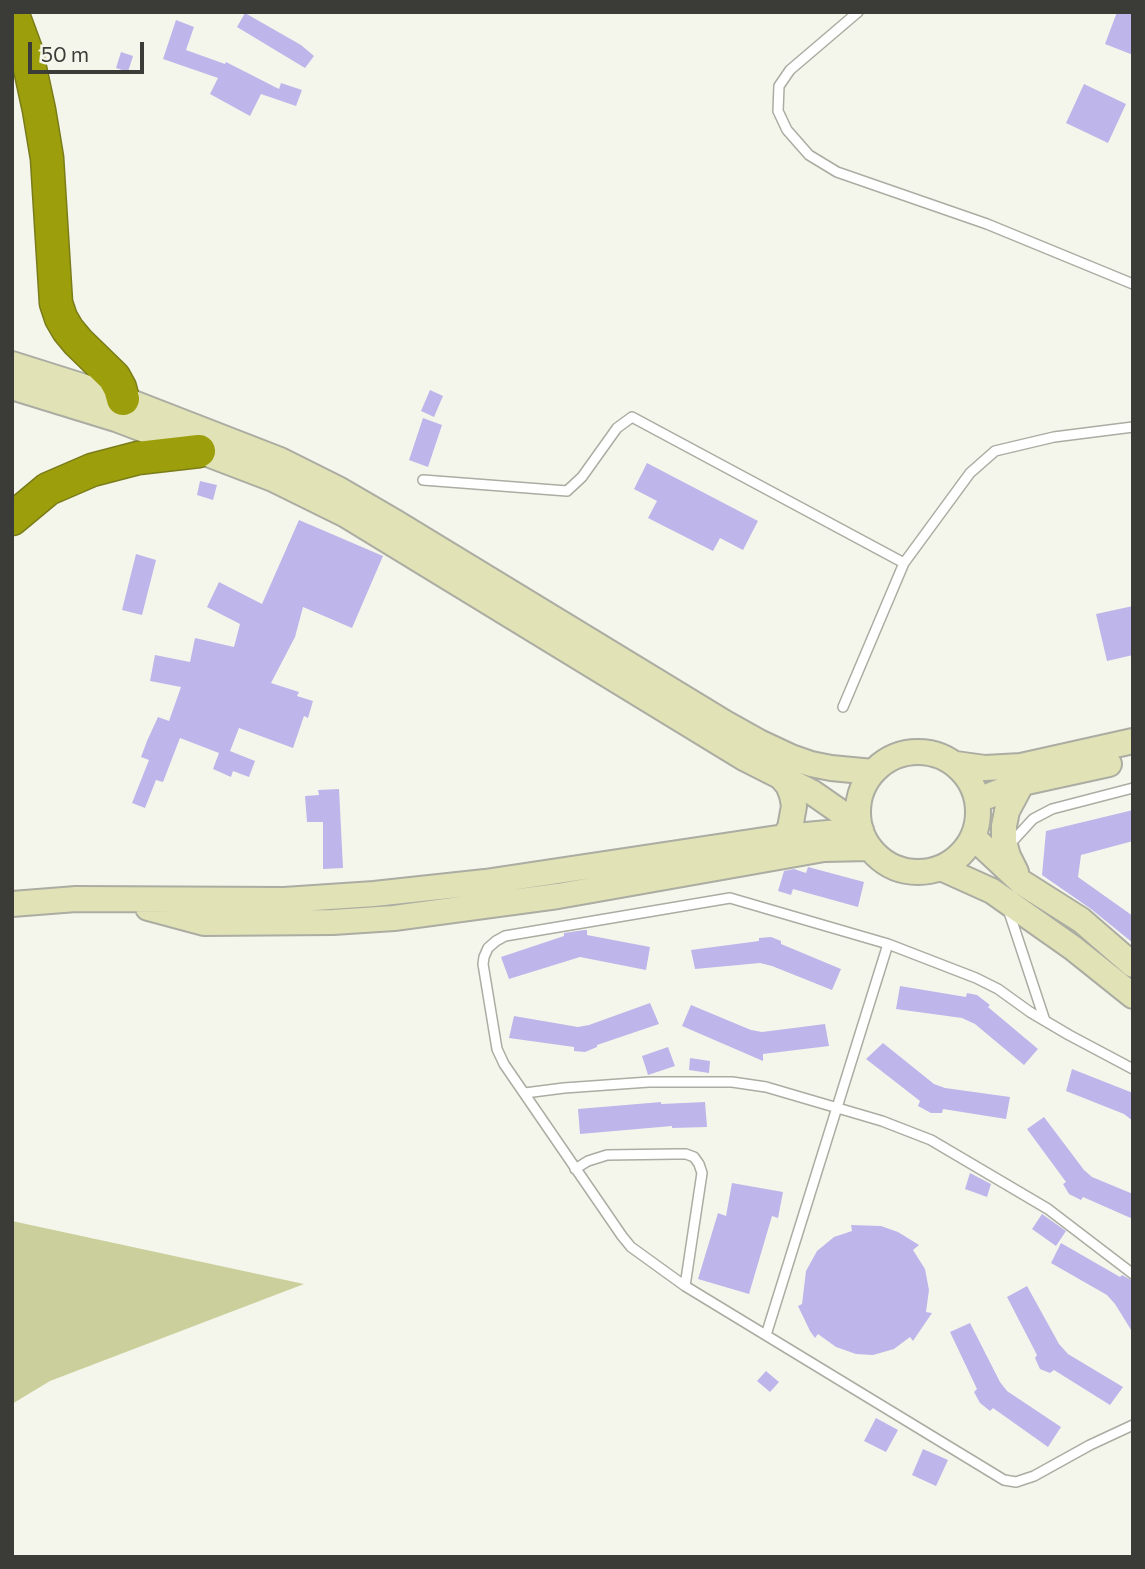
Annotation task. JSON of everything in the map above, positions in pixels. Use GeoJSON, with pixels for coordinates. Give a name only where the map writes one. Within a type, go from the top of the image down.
{"type":"FeatureCollection","features":[{"type":"Feature","properties":{"kind":"highway"},"geometry":{"type":"LineString","coordinates":[[12,12],[26,50],[47,158],[56,303],[68,330],[114,377],[120,388],[120,409]]}},
{"type":"Feature","properties":{"kind":"highway"},"geometry":{"type":"LineString","coordinates":[[12,519],[48,489],[92,470],[138,458],[199,450]]}},
{"type":"Feature","properties":{"kind":"main road"},"geometry":{"type":"LineString","coordinates":[[18,378],[280,460],[340,490],[725,723],[773,749],[831,768],[873,772]]}},
{"type":"Feature","properties":{"kind":"main road"},"geometry":{"type":"LineString","coordinates":[[120,409],[199,450],[273,479],[346,515],[744,758],[813,793],[864,834],[890,865],[902,870],[929,872],[960,856],[973,837],[978,819],[978,800],[974,786],[956,764],[933,752],[906,752],[894,756],[882,763],[866,781],[859,802],[864,834]]}},
{"type":"Feature","properties":{"kind":"main road"},"geometry":{"type":"LineString","coordinates":[[956,764],[985,768],[1020,766],[1133,741]]}},
{"type":"Feature","properties":{"kind":"main road"},"geometry":{"type":"LineString","coordinates":[[978,800],[1023,783],[1133,759]]}},
{"type":"Feature","properties":{"kind":"main road"},"geometry":{"type":"LineString","coordinates":[[781,777],[788,785],[794,806],[790,828],[785,837]]}},
{"type":"Feature","properties":{"kind":"main road"},"geometry":{"type":"LineString","coordinates":[[1013,891],[1004,842],[1004,826],[1007,811],[1023,783]]}},
{"type":"Feature","properties":{"kind":"main road"},"geometry":{"type":"LineString","coordinates":[[12,904],[76,899],[284,900],[421,890],[785,837],[864,834]]}},
{"type":"Feature","properties":{"kind":"main road"},"geometry":{"type":"LineString","coordinates":[[132,900],[166,914],[204,923],[332,922],[394,918],[558,896],[843,848],[864,834]]}},
{"type":"Feature","properties":{"kind":"main road"},"geometry":{"type":"LineString","coordinates":[[973,837],[1013,891],[1073,948],[1133,996]]}},
{"type":"Feature","properties":{"kind":"main road"},"geometry":{"type":"LineString","coordinates":[[941,868],[992,891],[1013,891],[1081,920],[1133,965]]}},
{"type":"Feature","properties":{"kind":"lane"},"geometry":{"type":"LineString","coordinates":[[858,12],[790,70],[779,86],[778,111],[788,130],[809,155],[837,172],[987,224],[1133,284]]}},
{"type":"Feature","properties":{"kind":"lane"},"geometry":{"type":"LineString","coordinates":[[423,480],[567,491],[582,477],[617,428],[632,417],[904,563]]}},
{"type":"Feature","properties":{"kind":"lane"},"geometry":{"type":"LineString","coordinates":[[843,707],[904,563],[970,473],[995,452],[1054,437],[1133,427]]}},
{"type":"Feature","properties":{"kind":"lane"},"geometry":{"type":"LineString","coordinates":[[1006,849],[1025,827],[1042,814],[1062,806],[1133,788]]}},
{"type":"Feature","properties":{"kind":"lane"},"geometry":{"type":"LineString","coordinates":[[1013,891],[1045,1021]]}},
{"type":"Feature","properties":{"kind":"lane"},"geometry":{"type":"LineString","coordinates":[[1133,1069],[1045,1021],[998,989],[976,978],[888,944],[730,898],[505,936],[488,948],[483,964],[497,1049],[504,1063],[621,1237],[685,1286],[1004,1480],[1016,1482],[1034,1476],[1133,1425]]}},
{"type":"Feature","properties":{"kind":"lane"},"geometry":{"type":"LineString","coordinates":[[766,1335],[888,944]]}},
{"type":"Feature","properties":{"kind":"lane"},"geometry":{"type":"LineString","coordinates":[[525,1093],[649,1082],[732,1082],[766,1087],[882,1121],[930,1140],[1048,1209],[1133,1274]]}},
{"type":"Feature","properties":{"kind":"lane"},"geometry":{"type":"LineString","coordinates":[[575,1169],[588,1161],[607,1155],[686,1154],[694,1157],[702,1173],[685,1286]]}},
{"type":"Feature","properties":{"kind":"green space"},"geometry":{"type":"Polygon","coordinates":[[[12,1221],[304,1284],[50,1381],[12,1404],[12,1221]]]}},
{"type":"Feature","properties":{"kind":"building"},"geometry":{"type":"Polygon","coordinates":[[[1117,12],[1133,12],[1133,55],[1105,44],[1117,12]]]}},
{"type":"Feature","properties":{"kind":"building"},"geometry":{"type":"Polygon","coordinates":[[[245,13],[301,45],[314,56],[305,68],[237,27],[245,13]]]}},
{"type":"Feature","properties":{"kind":"building"},"geometry":{"type":"Polygon","coordinates":[[[176,20],[194,27],[186,50],[225,64],[226,62],[279,89],[281,83],[302,90],[296,106],[261,94],[250,116],[210,94],[218,78],[163,59],[176,20]]]}},
{"type":"Feature","properties":{"kind":"building"},"geometry":{"type":"Polygon","coordinates":[[[121,52],[133,56],[128,72],[116,68],[121,52]]]}},
{"type":"Feature","properties":{"kind":"building"},"geometry":{"type":"Polygon","coordinates":[[[1084,84],[1126,104],[1108,143],[1066,123],[1084,84]]]}},
{"type":"Feature","properties":{"kind":"building"},"geometry":{"type":"Polygon","coordinates":[[[430,390],[443,396],[434,417],[421,411],[430,390]]]}},
{"type":"Feature","properties":{"kind":"building"},"geometry":{"type":"Polygon","coordinates":[[[423,418],[442,425],[428,467],[409,460],[423,418]]]}},
{"type":"Feature","properties":{"kind":"building"},"geometry":{"type":"Polygon","coordinates":[[[647,463],[758,521],[743,550],[720,538],[713,551],[648,518],[657,501],[634,489],[647,463]]]}},
{"type":"Feature","properties":{"kind":"building"},"geometry":{"type":"Polygon","coordinates":[[[200,481],[217,485],[213,500],[197,495],[200,481]]]}},
{"type":"Feature","properties":{"kind":"building"},"geometry":{"type":"Polygon","coordinates":[[[299,520],[383,556],[352,628],[303,607],[295,637],[271,683],[299,692],[297,696],[313,701],[308,718],[304,716],[293,748],[239,728],[230,751],[255,761],[249,777],[233,771],[231,777],[213,769],[219,753],[180,738],[163,782],[156,780],[145,808],[132,803],[149,760],[141,757],[147,741],[158,717],[169,721],[181,687],[150,681],[155,655],[190,662],[195,638],[234,647],[240,624],[207,607],[219,582],[262,604],[299,520]]]}},
{"type":"Feature","properties":{"kind":"building"},"geometry":{"type":"Polygon","coordinates":[[[136,554],[156,560],[142,615],[122,610],[136,554]]]}},
{"type":"Feature","properties":{"kind":"building"},"geometry":{"type":"Polygon","coordinates":[[[1133,606],[1133,655],[1107,661],[1096,614],[1133,606]]]}},
{"type":"Feature","properties":{"kind":"building"},"geometry":{"type":"Polygon","coordinates":[[[339,789],[343,868],[323,869],[323,822],[307,822],[305,796],[319,795],[318,790],[339,789]]]}},
{"type":"Feature","properties":{"kind":"building"},"geometry":{"type":"Polygon","coordinates":[[[1133,810],[1133,841],[1081,855],[1078,877],[1133,916],[1133,943],[1042,875],[1046,831],[1133,810]]]}},
{"type":"Feature","properties":{"kind":"building"},"geometry":{"type":"Polygon","coordinates":[[[808,867],[864,882],[858,907],[793,889],[791,895],[778,891],[784,871],[794,869],[806,873],[808,867]]]}},
{"type":"Feature","properties":{"kind":"building"},"geometry":{"type":"Polygon","coordinates":[[[587,930],[587,935],[650,947],[646,970],[580,957],[509,979],[501,957],[564,936],[564,933],[587,930]]]}},
{"type":"Feature","properties":{"kind":"building"},"geometry":{"type":"Polygon","coordinates":[[[771,937],[781,941],[781,944],[841,969],[832,990],[760,963],[695,969],[691,950],[771,937]]]}},
{"type":"Feature","properties":{"kind":"building"},"geometry":{"type":"Polygon","coordinates":[[[900,986],[966,997],[967,993],[977,995],[1038,1049],[1024,1065],[975,1024],[962,1018],[896,1009],[900,986]]]}},
{"type":"Feature","properties":{"kind":"building"},"geometry":{"type":"Polygon","coordinates":[[[650,1003],[659,1024],[597,1045],[585,1052],[574,1051],[574,1047],[509,1038],[514,1016],[578,1027],[650,1003]]]}},
{"type":"Feature","properties":{"kind":"building"},"geometry":{"type":"Polygon","coordinates":[[[691,1005],[762,1032],[825,1024],[829,1046],[763,1054],[763,1061],[682,1026],[691,1005]]]}},
{"type":"Feature","properties":{"kind":"building"},"geometry":{"type":"Polygon","coordinates":[[[883,1043],[934,1084],[1010,1097],[1006,1119],[943,1109],[942,1113],[931,1113],[918,1106],[920,1101],[866,1059],[883,1043]]]}},
{"type":"Feature","properties":{"kind":"building"},"geometry":{"type":"Polygon","coordinates":[[[668,1047],[675,1066],[648,1075],[642,1056],[668,1047]]]}},
{"type":"Feature","properties":{"kind":"building"},"geometry":{"type":"Polygon","coordinates":[[[690,1058],[710,1061],[709,1073],[689,1070],[690,1058]]]}},
{"type":"Feature","properties":{"kind":"building"},"geometry":{"type":"Polygon","coordinates":[[[1072,1069],[1133,1093],[1133,1121],[1124,1114],[1066,1091],[1072,1069]]]}},
{"type":"Feature","properties":{"kind":"building"},"geometry":{"type":"Polygon","coordinates":[[[661,1102],[705,1102],[707,1127],[672,1126],[580,1134],[578,1109],[661,1102]]]}},
{"type":"Feature","properties":{"kind":"building"},"geometry":{"type":"Polygon","coordinates":[[[1044,1117],[1092,1177],[1133,1194],[1133,1219],[1083,1197],[1081,1200],[1069,1194],[1063,1184],[1066,1182],[1027,1129],[1044,1117]]]}},
{"type":"Feature","properties":{"kind":"building"},"geometry":{"type":"Polygon","coordinates":[[[970,1173],[991,1184],[987,1197],[965,1189],[970,1173]]]}},
{"type":"Feature","properties":{"kind":"building"},"geometry":{"type":"Polygon","coordinates":[[[732,1183],[783,1192],[778,1218],[772,1216],[749,1294],[698,1279],[718,1213],[726,1216],[732,1183]]]}},
{"type":"Feature","properties":{"kind":"building"},"geometry":{"type":"Polygon","coordinates":[[[1042,1214],[1066,1231],[1056,1246],[1032,1229],[1042,1214]]]}},
{"type":"Feature","properties":{"kind":"building"},"geometry":{"type":"Polygon","coordinates":[[[851,1225],[881,1226],[898,1232],[919,1245],[913,1250],[925,1269],[929,1290],[926,1312],[932,1313],[913,1341],[910,1337],[894,1349],[873,1355],[856,1354],[836,1347],[818,1334],[815,1338],[798,1306],[802,1304],[806,1271],[817,1251],[834,1237],[852,1231],[851,1225]]]}},
{"type":"Feature","properties":{"kind":"building"},"geometry":{"type":"Polygon","coordinates":[[[1061,1243],[1120,1277],[1122,1275],[1133,1281],[1133,1333],[1107,1295],[1051,1263],[1061,1243]]]}},
{"type":"Feature","properties":{"kind":"building"},"geometry":{"type":"Polygon","coordinates":[[[1027,1286],[1059,1344],[1068,1354],[1123,1387],[1110,1405],[1054,1370],[1050,1373],[1040,1369],[1035,1358],[1037,1355],[1007,1297],[1027,1286]]]}},
{"type":"Feature","properties":{"kind":"building"},"geometry":{"type":"Polygon","coordinates":[[[970,1323],[1007,1391],[1061,1427],[1048,1447],[993,1408],[990,1411],[980,1403],[974,1392],[977,1389],[950,1332],[970,1323]]]}},
{"type":"Feature","properties":{"kind":"building"},"geometry":{"type":"Polygon","coordinates":[[[766,1371],[779,1382],[770,1392],[757,1381],[766,1371]]]}},
{"type":"Feature","properties":{"kind":"building"},"geometry":{"type":"Polygon","coordinates":[[[876,1418],[898,1430],[886,1452],[864,1441],[876,1418]]]}},
{"type":"Feature","properties":{"kind":"building"},"geometry":{"type":"Polygon","coordinates":[[[923,1449],[948,1460],[936,1486],[912,1475],[923,1449]]]}}]}
